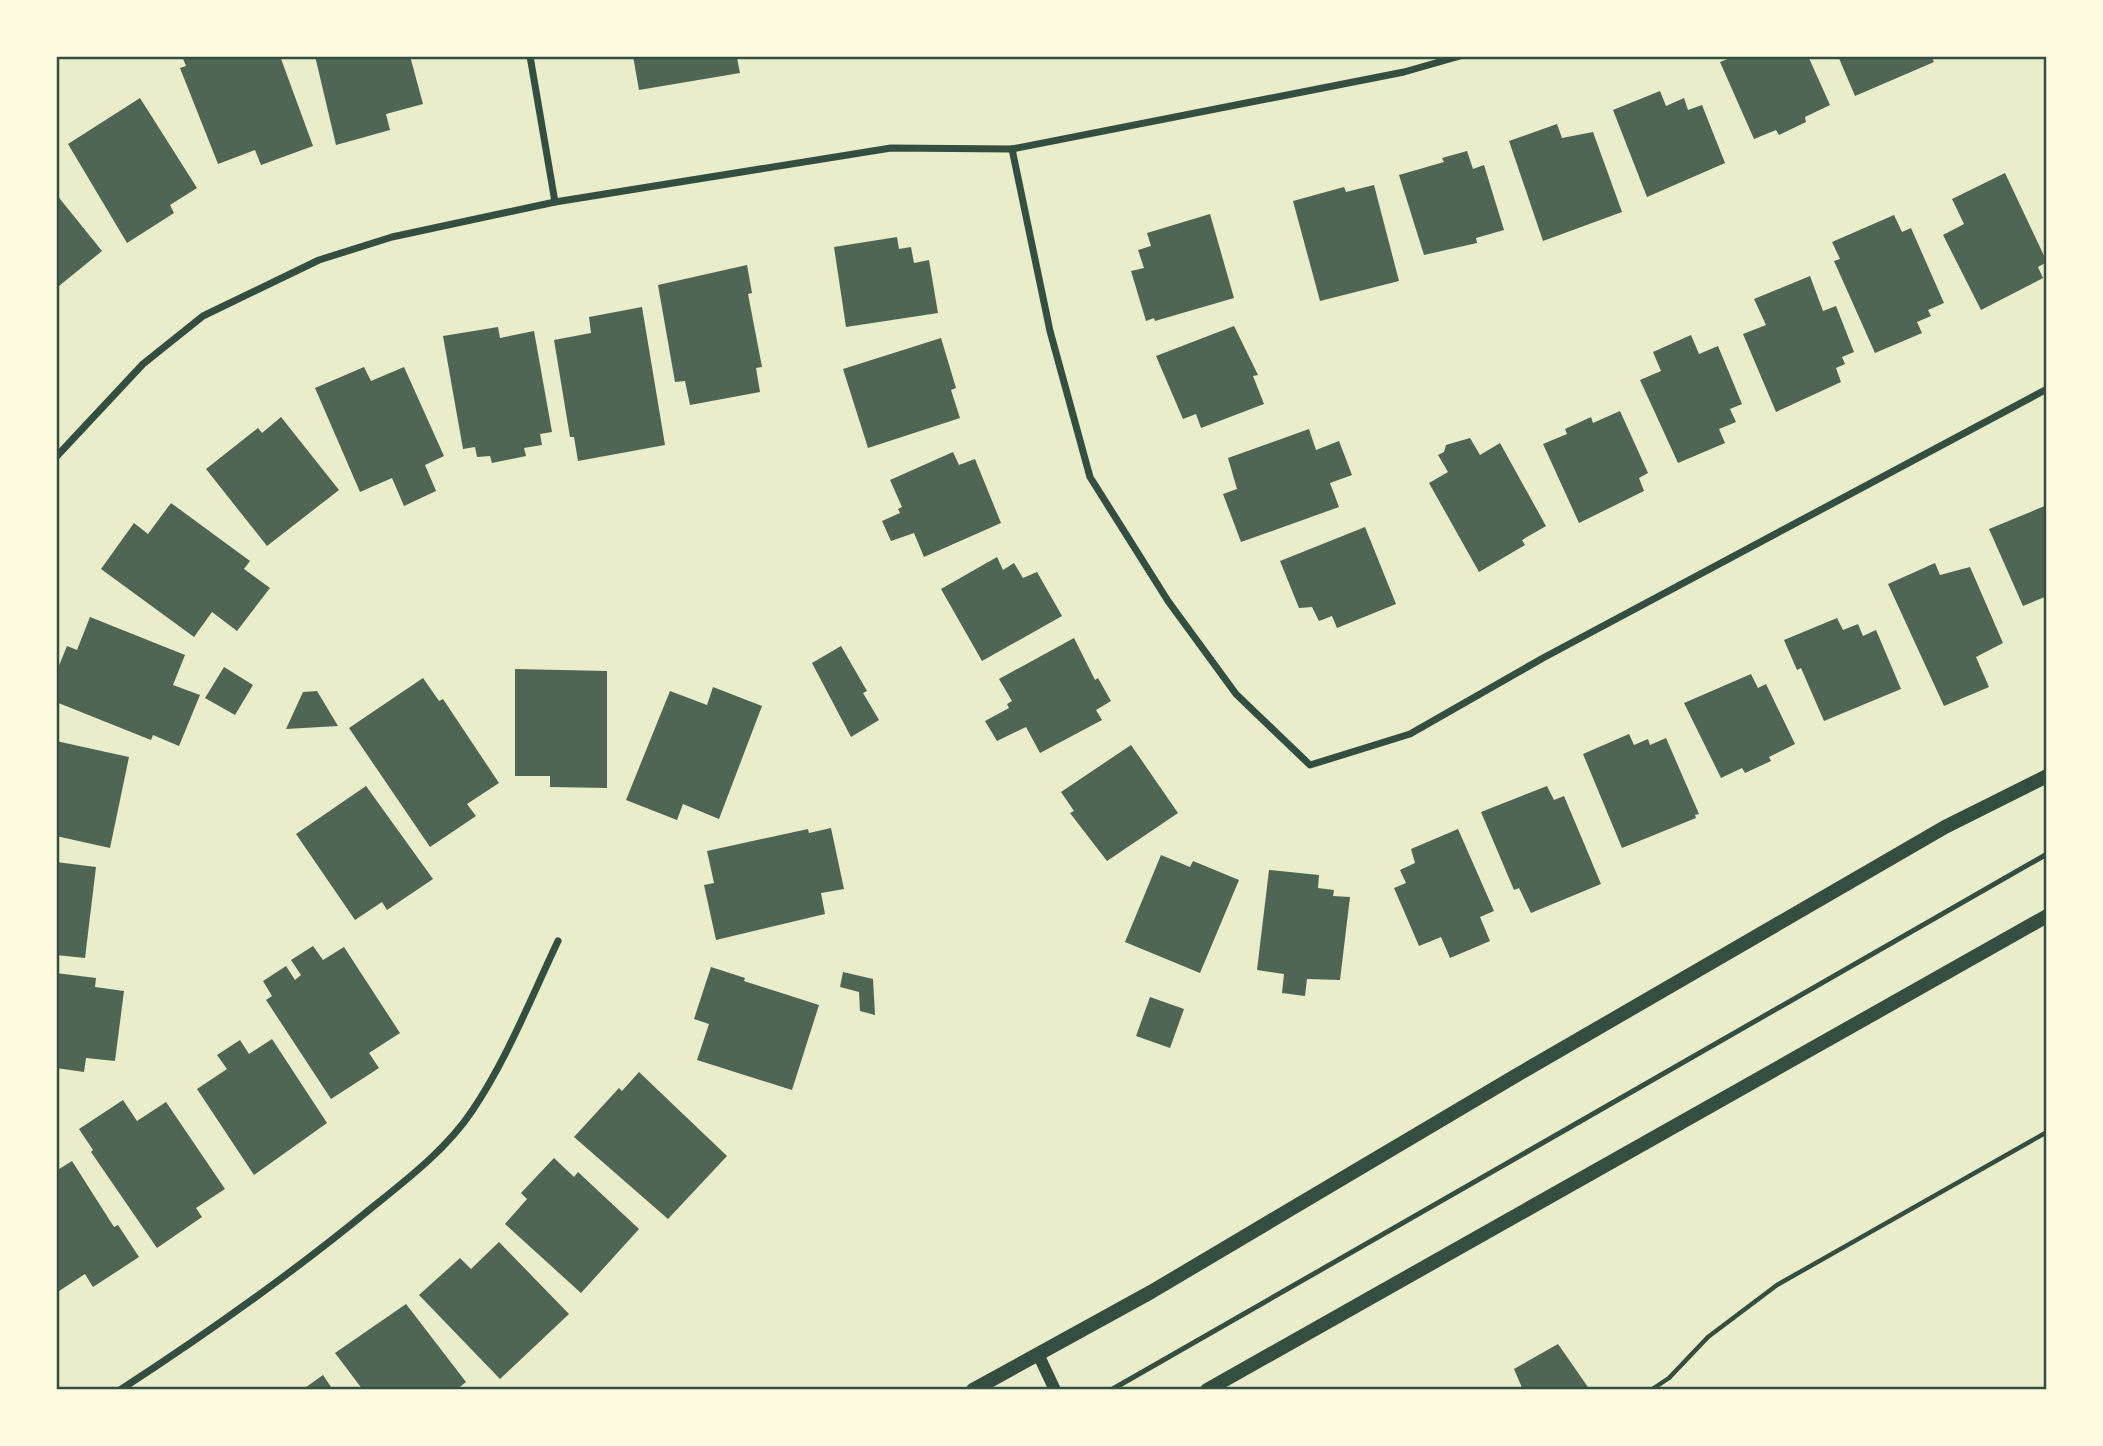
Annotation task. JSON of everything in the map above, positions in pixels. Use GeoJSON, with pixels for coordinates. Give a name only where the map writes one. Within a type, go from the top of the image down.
{"type":"FeatureCollection","features":[{"type":"Feature","properties":{"kind":"main road"},"geometry":{"type":"LineString","coordinates":[[973,1390],[1151,1292],[1529,1068],[1945,827],[2047,776]]}},
{"type":"Feature","properties":{"kind":"main road"},"geometry":{"type":"LineString","coordinates":[[1207,1390],[2047,916]]}},
{"type":"Feature","properties":{"kind":"street"},"geometry":{"type":"LineString","coordinates":[[530,56],[555,202]]}},
{"type":"Feature","properties":{"kind":"street"},"geometry":{"type":"LineString","coordinates":[[56,457],[143,364],[203,316],[319,260],[446,223],[555,202],[891,148],[1012,149],[1394,74],[1460,56]]}},
{"type":"Feature","properties":{"kind":"street"},"geometry":{"type":"LineString","coordinates":[[1012,149],[1050,331],[1090,477],[1167,601],[1236,694],[1310,765],[1410,733],[2047,389]]}},
{"type":"Feature","properties":{"kind":"street"},"geometry":{"type":"LineString","coordinates":[[120,1390],[226,1320],[332,1241],[425,1164],[471,1113],[511,1042],[558,941]]}},
{"type":"Feature","properties":{"kind":"street"},"geometry":{"type":"LineString","coordinates":[[1038,1354],[1055,1390]]}},
{"type":"Feature","properties":{"kind":"lane"},"geometry":{"type":"LineString","coordinates":[[1111,1390],[2047,854]]}},
{"type":"Feature","properties":{"kind":"path"},"geometry":{"type":"LineString","coordinates":[[1651,1390],[1669,1378],[1708,1337],[1777,1285],[2047,1132]]}},
{"type":"Feature","properties":{"kind":"building"},"geometry":{"type":"Polygon","coordinates":[[[182,56],[280,56],[313,146],[261,165],[255,150],[218,164],[180,68],[186,66],[182,56]]]}},
{"type":"Feature","properties":{"kind":"building"},"geometry":{"type":"Polygon","coordinates":[[[315,56],[410,56],[423,104],[386,114],[390,130],[336,145],[315,56]]]}},
{"type":"Feature","properties":{"kind":"building"},"geometry":{"type":"Polygon","coordinates":[[[633,56],[742,57],[737,58],[740,73],[639,90],[633,56]]]}},
{"type":"Feature","properties":{"kind":"building"},"geometry":{"type":"Polygon","coordinates":[[[1735,56],[1808,56],[1830,105],[1805,117],[1806,122],[1779,135],[1776,130],[1754,139],[1720,62],[1735,56]]]}},
{"type":"Feature","properties":{"kind":"building"},"geometry":{"type":"Polygon","coordinates":[[[1838,56],[1931,56],[1934,62],[1855,96],[1838,56]]]}},
{"type":"Feature","properties":{"kind":"building"},"geometry":{"type":"Polygon","coordinates":[[[1660,91],[1666,106],[1684,98],[1688,110],[1702,105],[1725,163],[1647,197],[1613,110],[1660,91]]]}},
{"type":"Feature","properties":{"kind":"building"},"geometry":{"type":"Polygon","coordinates":[[[140,98],[197,188],[170,205],[174,213],[127,243],[68,144],[140,98]]]}},
{"type":"Feature","properties":{"kind":"building"},"geometry":{"type":"Polygon","coordinates":[[[1557,124],[1562,138],[1593,132],[1622,212],[1543,241],[1509,141],[1557,124]]]}},
{"type":"Feature","properties":{"kind":"building"},"geometry":{"type":"Polygon","coordinates":[[[1467,151],[1473,169],[1484,165],[1504,230],[1476,238],[1477,243],[1424,255],[1399,175],[1444,162],[1442,158],[1467,151]]]}},
{"type":"Feature","properties":{"kind":"building"},"geometry":{"type":"Polygon","coordinates":[[[2005,173],[2047,262],[2038,267],[2043,278],[1981,310],[1943,235],[1964,224],[1952,199],[2005,173]]]}},
{"type":"Feature","properties":{"kind":"building"},"geometry":{"type":"Polygon","coordinates":[[[1374,185],[1399,281],[1320,301],[1293,201],[1344,187],[1346,192],[1374,185]]]}},
{"type":"Feature","properties":{"kind":"building"},"geometry":{"type":"Polygon","coordinates":[[[56,194],[102,251],[59,286],[56,283],[56,194]]]}},
{"type":"Feature","properties":{"kind":"building"},"geometry":{"type":"Polygon","coordinates":[[[1210,214],[1234,298],[1155,321],[1154,318],[1146,321],[1131,271],[1144,268],[1138,250],[1151,246],[1147,233],[1210,214]]]}},
{"type":"Feature","properties":{"kind":"building"},"geometry":{"type":"Polygon","coordinates":[[[1894,215],[1902,232],[1911,228],[1944,303],[1928,310],[1931,316],[1917,322],[1922,333],[1875,353],[1834,261],[1840,259],[1832,242],[1894,215]]]}},
{"type":"Feature","properties":{"kind":"building"},"geometry":{"type":"Polygon","coordinates":[[[897,237],[899,249],[911,247],[914,263],[929,260],[938,313],[846,327],[834,247],[897,237]]]}},
{"type":"Feature","properties":{"kind":"building"},"geometry":{"type":"Polygon","coordinates":[[[747,265],[752,293],[748,294],[762,367],[756,368],[760,392],[690,405],[685,381],[675,382],[658,285],[747,265]]]}},
{"type":"Feature","properties":{"kind":"building"},"geometry":{"type":"Polygon","coordinates":[[[1810,276],[1823,311],[1836,306],[1854,352],[1842,357],[1845,364],[1836,368],[1841,382],[1776,412],[1743,334],[1766,325],[1754,299],[1810,276]]]}},
{"type":"Feature","properties":{"kind":"building"},"geometry":{"type":"Polygon","coordinates":[[[642,307],[665,445],[578,461],[574,437],[570,437],[554,340],[591,333],[589,317],[642,307]]]}},
{"type":"Feature","properties":{"kind":"building"},"geometry":{"type":"Polygon","coordinates":[[[1234,326],[1258,375],[1253,376],[1264,404],[1201,428],[1196,414],[1183,419],[1156,356],[1234,326]]]}},
{"type":"Feature","properties":{"kind":"building"},"geometry":{"type":"Polygon","coordinates":[[[498,327],[500,338],[534,331],[552,432],[540,434],[542,445],[524,448],[526,456],[492,463],[490,456],[477,457],[475,447],[463,449],[443,336],[498,327]]]}},
{"type":"Feature","properties":{"kind":"building"},"geometry":{"type":"Polygon","coordinates":[[[1691,335],[1699,354],[1718,346],[1742,404],[1730,409],[1736,422],[1719,429],[1725,443],[1678,463],[1640,380],[1661,371],[1653,352],[1691,335]]]}},
{"type":"Feature","properties":{"kind":"building"},"geometry":{"type":"Polygon","coordinates":[[[941,338],[956,388],[951,390],[960,418],[868,448],[843,369],[941,338]]]}},
{"type":"Feature","properties":{"kind":"building"},"geometry":{"type":"Polygon","coordinates":[[[364,367],[371,381],[404,367],[444,456],[425,465],[436,491],[404,506],[392,478],[360,492],[315,388],[364,367]]]}},
{"type":"Feature","properties":{"kind":"building"},"geometry":{"type":"Polygon","coordinates":[[[1620,411],[1648,473],[1639,478],[1644,491],[1579,523],[1543,444],[1567,434],[1565,429],[1591,417],[1593,423],[1620,411]]]}},
{"type":"Feature","properties":{"kind":"building"},"geometry":{"type":"Polygon","coordinates":[[[281,417],[339,490],[267,546],[206,469],[258,428],[262,433],[281,417]]]}},
{"type":"Feature","properties":{"kind":"building"},"geometry":{"type":"Polygon","coordinates":[[[1309,429],[1316,450],[1339,441],[1352,475],[1330,483],[1339,507],[1241,542],[1223,494],[1237,489],[1228,458],[1309,429]]]}},
{"type":"Feature","properties":{"kind":"building"},"geometry":{"type":"Polygon","coordinates":[[[1470,438],[1480,455],[1500,443],[1546,526],[1522,540],[1525,545],[1479,572],[1429,483],[1448,472],[1438,455],[1444,452],[1446,445],[1470,438]]]}},
{"type":"Feature","properties":{"kind":"building"},"geometry":{"type":"Polygon","coordinates":[[[953,452],[959,465],[975,459],[1001,523],[924,557],[914,533],[891,541],[882,521],[900,513],[898,509],[902,507],[890,480],[953,452]]]}},
{"type":"Feature","properties":{"kind":"building"},"geometry":{"type":"Polygon","coordinates":[[[171,503],[250,561],[244,569],[270,588],[237,631],[212,612],[194,637],[101,569],[134,523],[148,534],[171,503]]]}},
{"type":"Feature","properties":{"kind":"building"},"geometry":{"type":"Polygon","coordinates":[[[2047,505],[2047,596],[2023,606],[1989,529],[2047,505]]]}},
{"type":"Feature","properties":{"kind":"building"},"geometry":{"type":"Polygon","coordinates":[[[1365,527],[1396,604],[1337,628],[1332,616],[1319,621],[1312,607],[1299,608],[1280,561],[1365,527]]]}},
{"type":"Feature","properties":{"kind":"building"},"geometry":{"type":"Polygon","coordinates":[[[997,557],[1003,570],[1014,563],[1023,578],[1037,572],[1062,616],[982,661],[941,589],[997,557]]]}},
{"type":"Feature","properties":{"kind":"building"},"geometry":{"type":"Polygon","coordinates":[[[1935,563],[1940,575],[1970,567],[2003,643],[1976,657],[1989,687],[1944,706],[1888,584],[1935,563]]]}},
{"type":"Feature","properties":{"kind":"building"},"geometry":{"type":"Polygon","coordinates":[[[90,617],[185,655],[173,685],[200,695],[179,746],[153,735],[151,740],[56,702],[56,673],[67,646],[77,650],[90,617]]]}},
{"type":"Feature","properties":{"kind":"building"},"geometry":{"type":"Polygon","coordinates":[[[1837,618],[1843,630],[1858,624],[1863,636],[1876,630],[1901,689],[1824,721],[1801,668],[1797,670],[1784,640],[1837,618]]]}},
{"type":"Feature","properties":{"kind":"building"},"geometry":{"type":"Polygon","coordinates":[[[1074,638],[1095,680],[1098,678],[1111,701],[1096,710],[1102,720],[1040,753],[1026,727],[997,741],[985,721],[1009,708],[1007,704],[1012,701],[999,679],[1074,638]]]}},
{"type":"Feature","properties":{"kind":"building"},"geometry":{"type":"Polygon","coordinates":[[[841,646],[867,691],[863,693],[879,720],[851,737],[812,663],[841,646]]]}},
{"type":"Feature","properties":{"kind":"building"},"geometry":{"type":"Polygon","coordinates":[[[224,667],[253,685],[235,715],[205,698],[224,667]]]}},
{"type":"Feature","properties":{"kind":"building"},"geometry":{"type":"Polygon","coordinates":[[[515,669],[607,671],[607,788],[550,787],[550,776],[515,776],[515,669]]]}},
{"type":"Feature","properties":{"kind":"building"},"geometry":{"type":"Polygon","coordinates":[[[1751,674],[1758,688],[1766,684],[1795,744],[1769,757],[1771,761],[1745,773],[1742,768],[1721,778],[1684,703],[1751,674]]]}},
{"type":"Feature","properties":{"kind":"building"},"geometry":{"type":"Polygon","coordinates":[[[423,678],[439,701],[443,699],[499,783],[467,804],[476,816],[430,847],[349,728],[423,678]]]}},
{"type":"Feature","properties":{"kind":"building"},"geometry":{"type":"Polygon","coordinates":[[[713,687],[762,706],[719,819],[683,804],[677,820],[626,800],[670,691],[707,705],[713,687]]]}},
{"type":"Feature","properties":{"kind":"building"},"geometry":{"type":"Polygon","coordinates":[[[317,691],[338,726],[286,729],[303,692],[317,691]]]}},
{"type":"Feature","properties":{"kind":"building"},"geometry":{"type":"Polygon","coordinates":[[[1629,734],[1634,745],[1648,739],[1650,745],[1666,738],[1699,814],[1695,815],[1696,818],[1622,848],[1583,754],[1629,734]]]}},
{"type":"Feature","properties":{"kind":"building"},"geometry":{"type":"Polygon","coordinates":[[[56,741],[129,757],[110,848],[56,836],[56,741]]]}},
{"type":"Feature","properties":{"kind":"building"},"geometry":{"type":"Polygon","coordinates":[[[1131,745],[1178,813],[1107,861],[1070,813],[1074,811],[1061,792],[1131,745]]]}},
{"type":"Feature","properties":{"kind":"building"},"geometry":{"type":"Polygon","coordinates":[[[366,786],[433,879],[387,910],[382,902],[355,920],[296,834],[366,786]]]}},
{"type":"Feature","properties":{"kind":"building"},"geometry":{"type":"Polygon","coordinates":[[[1547,786],[1554,800],[1564,796],[1601,884],[1531,913],[1519,888],[1514,890],[1481,812],[1547,786]]]}},
{"type":"Feature","properties":{"kind":"building"},"geometry":{"type":"Polygon","coordinates":[[[831,828],[844,889],[821,893],[825,914],[716,940],[704,885],[714,883],[707,851],[808,829],[809,833],[831,828]]]}},
{"type":"Feature","properties":{"kind":"building"},"geometry":{"type":"Polygon","coordinates":[[[1458,829],[1494,911],[1480,917],[1490,941],[1450,958],[1441,937],[1419,946],[1394,888],[1406,883],[1400,870],[1415,863],[1411,849],[1458,829]]]}},
{"type":"Feature","properties":{"kind":"building"},"geometry":{"type":"Polygon","coordinates":[[[1161,855],[1190,867],[1193,861],[1239,880],[1200,973],[1125,942],[1161,855]]]}},
{"type":"Feature","properties":{"kind":"building"},"geometry":{"type":"Polygon","coordinates":[[[56,862],[96,867],[85,958],[56,955],[56,862]]]}},
{"type":"Feature","properties":{"kind":"building"},"geometry":{"type":"Polygon","coordinates":[[[1269,870],[1319,875],[1318,888],[1334,890],[1333,896],[1350,897],[1340,980],[1307,979],[1305,996],[1282,993],[1284,974],[1257,970],[1269,870]]]}},
{"type":"Feature","properties":{"kind":"building"},"geometry":{"type":"Polygon","coordinates":[[[313,946],[323,960],[344,947],[400,1033],[369,1053],[379,1068],[331,1099],[266,1000],[272,996],[263,981],[286,966],[295,980],[301,975],[291,960],[313,946]]]}},
{"type":"Feature","properties":{"kind":"building"},"geometry":{"type":"Polygon","coordinates":[[[711,967],[745,978],[744,981],[819,1005],[792,1090],[697,1060],[709,1024],[694,1019],[711,967]]]}},
{"type":"Feature","properties":{"kind":"building"},"geometry":{"type":"Polygon","coordinates":[[[843,972],[873,979],[875,1015],[860,1011],[859,992],[840,987],[843,972]]]}},
{"type":"Feature","properties":{"kind":"building"},"geometry":{"type":"Polygon","coordinates":[[[56,973],[96,978],[95,987],[124,991],[115,1061],[86,1058],[84,1072],[56,1068],[56,973]]]}},
{"type":"Feature","properties":{"kind":"building"},"geometry":{"type":"Polygon","coordinates":[[[1150,997],[1184,1009],[1170,1048],[1136,1036],[1150,997]]]}},
{"type":"Feature","properties":{"kind":"building"},"geometry":{"type":"Polygon","coordinates":[[[272,1039],[327,1123],[254,1175],[197,1089],[227,1069],[217,1055],[240,1040],[249,1054],[272,1039]]]}},
{"type":"Feature","properties":{"kind":"building"},"geometry":{"type":"Polygon","coordinates":[[[639,1072],[727,1156],[668,1219],[574,1137],[619,1088],[622,1091],[639,1072]]]}},
{"type":"Feature","properties":{"kind":"building"},"geometry":{"type":"Polygon","coordinates":[[[123,1100],[137,1121],[166,1102],[225,1189],[196,1208],[202,1217],[157,1248],[91,1152],[93,1150],[79,1129],[123,1100]]]}},
{"type":"Feature","properties":{"kind":"building"},"geometry":{"type":"Polygon","coordinates":[[[554,1158],[574,1177],[578,1172],[639,1229],[581,1293],[505,1224],[527,1199],[521,1193],[554,1158]]]}},
{"type":"Feature","properties":{"kind":"building"},"geometry":{"type":"Polygon","coordinates":[[[72,1161],[114,1227],[118,1225],[139,1257],[93,1287],[85,1274],[56,1293],[56,1171],[72,1161]]]}},
{"type":"Feature","properties":{"kind":"building"},"geometry":{"type":"Polygon","coordinates":[[[499,1242],[569,1314],[500,1379],[419,1295],[460,1258],[471,1269],[499,1242]]]}},
{"type":"Feature","properties":{"kind":"building"},"geometry":{"type":"Polygon","coordinates":[[[406,1304],[466,1382],[456,1390],[363,1390],[335,1353],[406,1304]]]}},
{"type":"Feature","properties":{"kind":"building"},"geometry":{"type":"Polygon","coordinates":[[[1558,1344],[1590,1390],[1523,1390],[1514,1369],[1558,1344]]]}},
{"type":"Feature","properties":{"kind":"building"},"geometry":{"type":"Polygon","coordinates":[[[323,1375],[333,1390],[302,1390],[323,1375]]]}}]}
